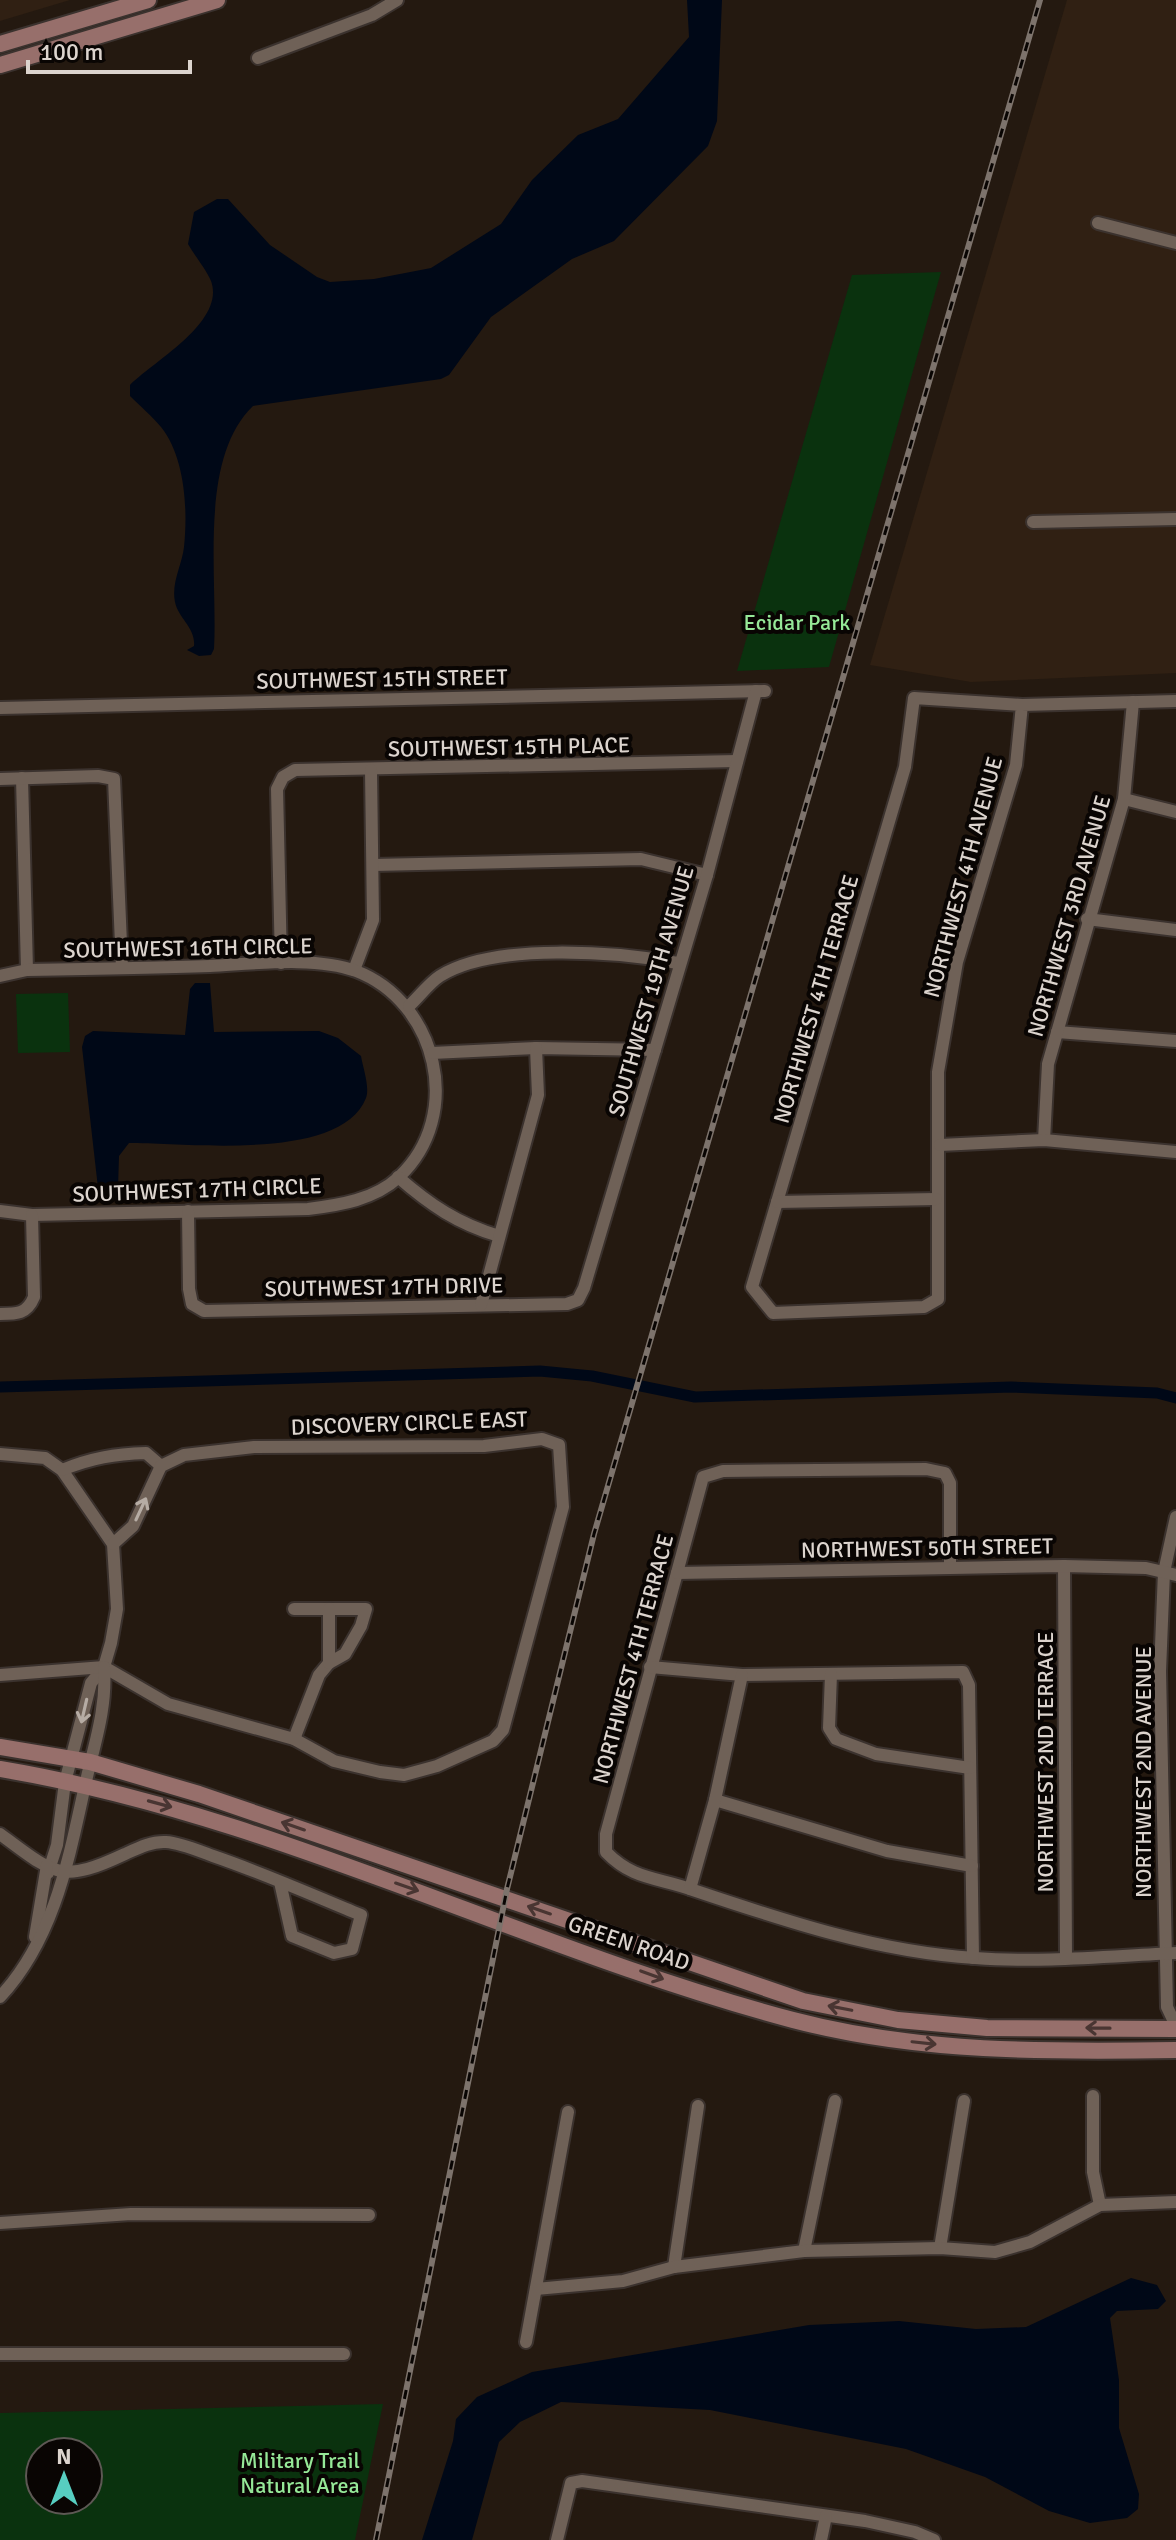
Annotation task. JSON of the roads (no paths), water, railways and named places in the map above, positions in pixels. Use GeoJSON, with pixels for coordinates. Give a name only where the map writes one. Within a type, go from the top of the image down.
{"type":"FeatureCollection","features":[{"type":"Feature","properties":{"kind":"main road"},"geometry":{"type":"LineString","coordinates":[[0,44],[148,0]]}},
{"type":"Feature","properties":{"kind":"main road"},"geometry":{"type":"LineString","coordinates":[[0,65],[217,0]]}},
{"type":"Feature","properties":{"kind":"main road","name":"GREEN ROAD"},"geometry":{"type":"LineString","coordinates":[[0,1747],[90,1762],[199,1794],[803,2001],[898,2020],[987,2028],[1176,2027]]}},
{"type":"Feature","properties":{"kind":"main road","name":"GREEN ROAD"},"geometry":{"type":"LineString","coordinates":[[0,1769],[160,1804],[268,1838],[676,1984],[794,2020],[896,2040],[985,2050],[1176,2050]]}},
{"type":"Feature","properties":{"kind":"street"},"geometry":{"type":"LineString","coordinates":[[258,58],[372,15],[397,0]]}},
{"type":"Feature","properties":{"kind":"street"},"geometry":{"type":"LineString","coordinates":[[1098,223],[1176,243]]}},
{"type":"Feature","properties":{"kind":"street"},"geometry":{"type":"LineString","coordinates":[[1033,522],[1176,519]]}},
{"type":"Feature","properties":{"kind":"street","name":"SOUTHWEST 15TH STREET"},"geometry":{"type":"LineString","coordinates":[[0,708],[760,691]]}},
{"type":"Feature","properties":{"kind":"street","name":"SOUTHWEST 19TH AVENUE"},"geometry":{"type":"LineString","coordinates":[[578,1300],[760,691]]}},
{"type":"Feature","properties":{"kind":"street","name":"NORTHWEST 4TH TERRACE"},"geometry":{"type":"LineString","coordinates":[[765,1306],[752,1287],[905,767],[914,698],[1022,705]]}},
{"type":"Feature","properties":{"kind":"street"},"geometry":{"type":"LineString","coordinates":[[1022,705],[1176,701]]}},
{"type":"Feature","properties":{"kind":"street","name":"NORTHWEST 3RD AVENUE"},"geometry":{"type":"LineString","coordinates":[[1044,1140],[1048,1064],[1087,919],[1124,799],[1133,702]]}},
{"type":"Feature","properties":{"kind":"street","name":"NORTHWEST 4TH AVENUE"},"geometry":{"type":"LineString","coordinates":[[765,1306],[773,1313],[924,1307],[938,1299],[941,1285],[936,1199],[940,1145],[938,1072],[957,962],[1016,765],[1022,705]]}},
{"type":"Feature","properties":{"kind":"street","name":"SOUTHWEST 15TH PLACE"},"geometry":{"type":"LineString","coordinates":[[281,963],[277,789],[283,777],[295,770],[737,761]]}},
{"type":"Feature","properties":{"kind":"street"},"geometry":{"type":"LineString","coordinates":[[354,970],[373,920],[371,770]]}},
{"type":"Feature","properties":{"kind":"street"},"geometry":{"type":"LineString","coordinates":[[0,779],[98,776],[114,779],[122,968]]}},
{"type":"Feature","properties":{"kind":"street"},"geometry":{"type":"LineString","coordinates":[[22,778],[27,970]]}},
{"type":"Feature","properties":{"kind":"street"},"geometry":{"type":"LineString","coordinates":[[1124,799],[1176,812]]}},
{"type":"Feature","properties":{"kind":"street"},"geometry":{"type":"LineString","coordinates":[[373,865],[641,859],[707,875]]}},
{"type":"Feature","properties":{"kind":"street"},"geometry":{"type":"LineString","coordinates":[[1087,919],[1176,930]]}},
{"type":"Feature","properties":{"kind":"street"},"geometry":{"type":"LineString","coordinates":[[409,1006],[439,976],[477,961],[501,957],[630,954],[678,963]]}},
{"type":"Feature","properties":{"kind":"street","name":"SOUTHWEST 16TH CIRCLE"},"geometry":{"type":"LineString","coordinates":[[0,976],[27,970],[281,963],[354,970],[381,984],[409,1006],[432,1053]]}},
{"type":"Feature","properties":{"kind":"street"},"geometry":{"type":"LineString","coordinates":[[1057,1032],[1176,1041]]}},
{"type":"Feature","properties":{"kind":"street"},"geometry":{"type":"LineString","coordinates":[[481,1305],[538,1095],[536,1048]]}},
{"type":"Feature","properties":{"kind":"street"},"geometry":{"type":"LineString","coordinates":[[432,1053],[536,1048],[655,1050]]}},
{"type":"Feature","properties":{"kind":"street","name":"SOUTHWEST 17TH CIRCLE"},"geometry":{"type":"LineString","coordinates":[[0,1211],[32,1215],[308,1209],[348,1204],[371,1195],[398,1177],[419,1150],[428,1127],[437,1074],[432,1053]]}},
{"type":"Feature","properties":{"kind":"street"},"geometry":{"type":"LineString","coordinates":[[940,1145],[1044,1140],[1176,1152]]}},
{"type":"Feature","properties":{"kind":"street"},"geometry":{"type":"LineString","coordinates":[[398,1177],[440,1212],[470,1227],[499,1236]]}},
{"type":"Feature","properties":{"kind":"street"},"geometry":{"type":"LineString","coordinates":[[777,1202],[936,1199]]}},
{"type":"Feature","properties":{"kind":"street","name":"SOUTHWEST 17TH DRIVE"},"geometry":{"type":"LineString","coordinates":[[188,1211],[189,1289],[192,1304],[204,1311],[567,1304],[578,1300]]}},
{"type":"Feature","properties":{"kind":"street"},"geometry":{"type":"LineString","coordinates":[[0,1314],[20,1314],[29,1308],[34,1297],[32,1215]]}},
{"type":"Feature","properties":{"kind":"street","name":"DISCOVERY CIRCLE EAST"},"geometry":{"type":"LineString","coordinates":[[104,1667],[168,1704],[294,1739],[334,1761],[404,1775],[466,1755],[493,1741],[503,1730],[563,1507],[559,1445],[542,1439],[484,1446],[254,1447],[184,1455],[161,1466]]}},
{"type":"Feature","properties":{"kind":"street"},"geometry":{"type":"LineString","coordinates":[[62,1470],[93,1458],[120,1454],[146,1453],[161,1466],[133,1526],[113,1544]]}},
{"type":"Feature","properties":{"kind":"street"},"geometry":{"type":"LineString","coordinates":[[0,1454],[45,1458],[62,1470],[113,1544],[117,1609],[104,1667],[106,1695],[65,1874],[33,1948],[0,1997]]}},
{"type":"Feature","properties":{"kind":"street","name":"NORTHWEST 4TH TERRACE"},"geometry":{"type":"LineString","coordinates":[[690,1889],[623,1870],[606,1852],[606,1834],[703,1477],[723,1471],[926,1469],[945,1473],[950,1483],[950,1566]]}},
{"type":"Feature","properties":{"kind":"street","name":"NORTHWEST 2ND AVENUE"},"geometry":{"type":"LineString","coordinates":[[1176,1517],[1160,1671],[1170,1953],[1167,2007],[1176,2027]]}},
{"type":"Feature","properties":{"kind":"street","name":"NORTHWEST 50TH STREET"},"geometry":{"type":"LineString","coordinates":[[677,1573],[1064,1566],[1146,1568],[1170,1574]]}},
{"type":"Feature","properties":{"kind":"street","name":"NORTHWEST 2ND TERRACE"},"geometry":{"type":"LineString","coordinates":[[1064,1566],[1066,1958]]}},
{"type":"Feature","properties":{"kind":"street"},"geometry":{"type":"LineString","coordinates":[[294,1609],[366,1609],[361,1626],[345,1654],[329,1663],[319,1675],[294,1739]]}},
{"type":"Feature","properties":{"kind":"street"},"geometry":{"type":"LineString","coordinates":[[329,1609],[329,1663]]}},
{"type":"Feature","properties":{"kind":"street"},"geometry":{"type":"LineString","coordinates":[[0,1675],[104,1667]]}},
{"type":"Feature","properties":{"kind":"street"},"geometry":{"type":"LineString","coordinates":[[33,1948],[65,1782],[91,1683],[104,1667]]}},
{"type":"Feature","properties":{"kind":"street"},"geometry":{"type":"LineString","coordinates":[[650,1667],[742,1675],[963,1672],[969,1685],[973,1958]]}},
{"type":"Feature","properties":{"kind":"street"},"geometry":{"type":"LineString","coordinates":[[831,1674],[829,1728],[836,1739],[876,1754],[970,1768]]}},
{"type":"Feature","properties":{"kind":"street"},"geometry":{"type":"LineString","coordinates":[[742,1675],[715,1800],[690,1889],[772,1919],[893,1948],[973,1958],[1170,1953]]}},
{"type":"Feature","properties":{"kind":"street"},"geometry":{"type":"LineString","coordinates":[[715,1800],[887,1851],[972,1866]]}},
{"type":"Feature","properties":{"kind":"street"},"geometry":{"type":"LineString","coordinates":[[0,1834],[29,1858],[65,1874],[98,1868],[143,1846],[165,1842],[280,1882],[361,1915],[352,1949],[334,1953],[292,1936],[280,1882]]}},
{"type":"Feature","properties":{"kind":"street"},"geometry":{"type":"LineString","coordinates":[[1093,2096],[1093,2172],[1100,2205]]}},
{"type":"Feature","properties":{"kind":"street"},"geometry":{"type":"LineString","coordinates":[[804,2251],[835,2101]]}},
{"type":"Feature","properties":{"kind":"street"},"geometry":{"type":"LineString","coordinates":[[940,2248],[964,2101]]}},
{"type":"Feature","properties":{"kind":"street"},"geometry":{"type":"LineString","coordinates":[[674,2267],[698,2106]]}},
{"type":"Feature","properties":{"kind":"street"},"geometry":{"type":"LineString","coordinates":[[526,2342],[568,2112]]}},
{"type":"Feature","properties":{"kind":"street"},"geometry":{"type":"LineString","coordinates":[[536,2289],[623,2281],[674,2267],[804,2251],[940,2248],[995,2252],[1019,2245],[1100,2205],[1176,2202]]}},
{"type":"Feature","properties":{"kind":"street"},"geometry":{"type":"LineString","coordinates":[[0,2223],[131,2214],[369,2215]]}},
{"type":"Feature","properties":{"kind":"street"},"geometry":{"type":"LineString","coordinates":[[0,2354],[344,2354]]}},
{"type":"Feature","properties":{"kind":"street"},"geometry":{"type":"LineString","coordinates":[[557,2540],[571,2483],[582,2481],[826,2516],[915,2532],[934,2540]]}},
{"type":"Feature","properties":{"kind":"street"},"geometry":{"type":"LineString","coordinates":[[821,2540],[826,2516]]}},
{"type":"Feature","properties":{"kind":"water"},"geometry":{"type":"Polygon","coordinates":[[[687,0],[722,0],[717,121],[708,146],[614,241],[572,259],[491,317],[449,375],[441,379],[253,406],[236,429],[224,456],[218,487],[214,520],[214,649],[211,655],[199,656],[187,650],[194,646],[194,640],[177,608],[174,595],[185,532],[185,500],[180,468],[161,427],[130,396],[130,385],[184,340],[208,311],[213,296],[211,281],[188,244],[194,212],[217,199],[228,199],[270,245],[317,277],[330,282],[374,279],[431,268],[501,224],[532,180],[578,135],[618,119],[689,37],[687,0]]]}},
{"type":"Feature","properties":{"kind":"water"},"geometry":{"type":"Polygon","coordinates":[[[195,983],[210,983],[214,1032],[319,1031],[338,1038],[361,1056],[367,1083],[366,1098],[351,1118],[327,1132],[296,1140],[223,1146],[129,1143],[119,1156],[118,1189],[108,1196],[98,1188],[82,1047],[85,1036],[93,1031],[185,1035],[190,989],[195,983]]]}},
{"type":"Feature","properties":{"kind":"water"},"geometry":{"type":"Polygon","coordinates":[[[1131,2278],[1157,2285],[1166,2301],[1158,2309],[1117,2311],[1110,2318],[1119,2380],[1119,2428],[1139,2494],[1138,2509],[1127,2518],[1090,2523],[1049,2511],[985,2477],[906,2449],[710,2410],[561,2402],[520,2422],[499,2442],[472,2540],[422,2540],[453,2441],[456,2419],[477,2397],[532,2372],[809,2325],[899,2321],[976,2329],[1026,2327],[1131,2278]]]}},
{"type":"Feature","properties":{"kind":"waterway"},"geometry":{"type":"LineString","coordinates":[[0,1387],[540,1371],[592,1376],[695,1397],[1011,1387],[1157,1393],[1176,1398]]}},
{"type":"Feature","properties":{"kind":"railway"},"geometry":{"type":"LineString","coordinates":[[376,2540],[507,1889],[594,1534],[1040,0]]}},
{"type":"Feature","properties":{"kind":"park label","name":"Ecidar Park"},"geometry":{"type":"Point","coordinates":[797,622]}},
{"type":"Feature","properties":{"kind":"park label","name":"Military Trail Natural Area"},"geometry":{"type":"Point","coordinates":[300,2472]}}]}
